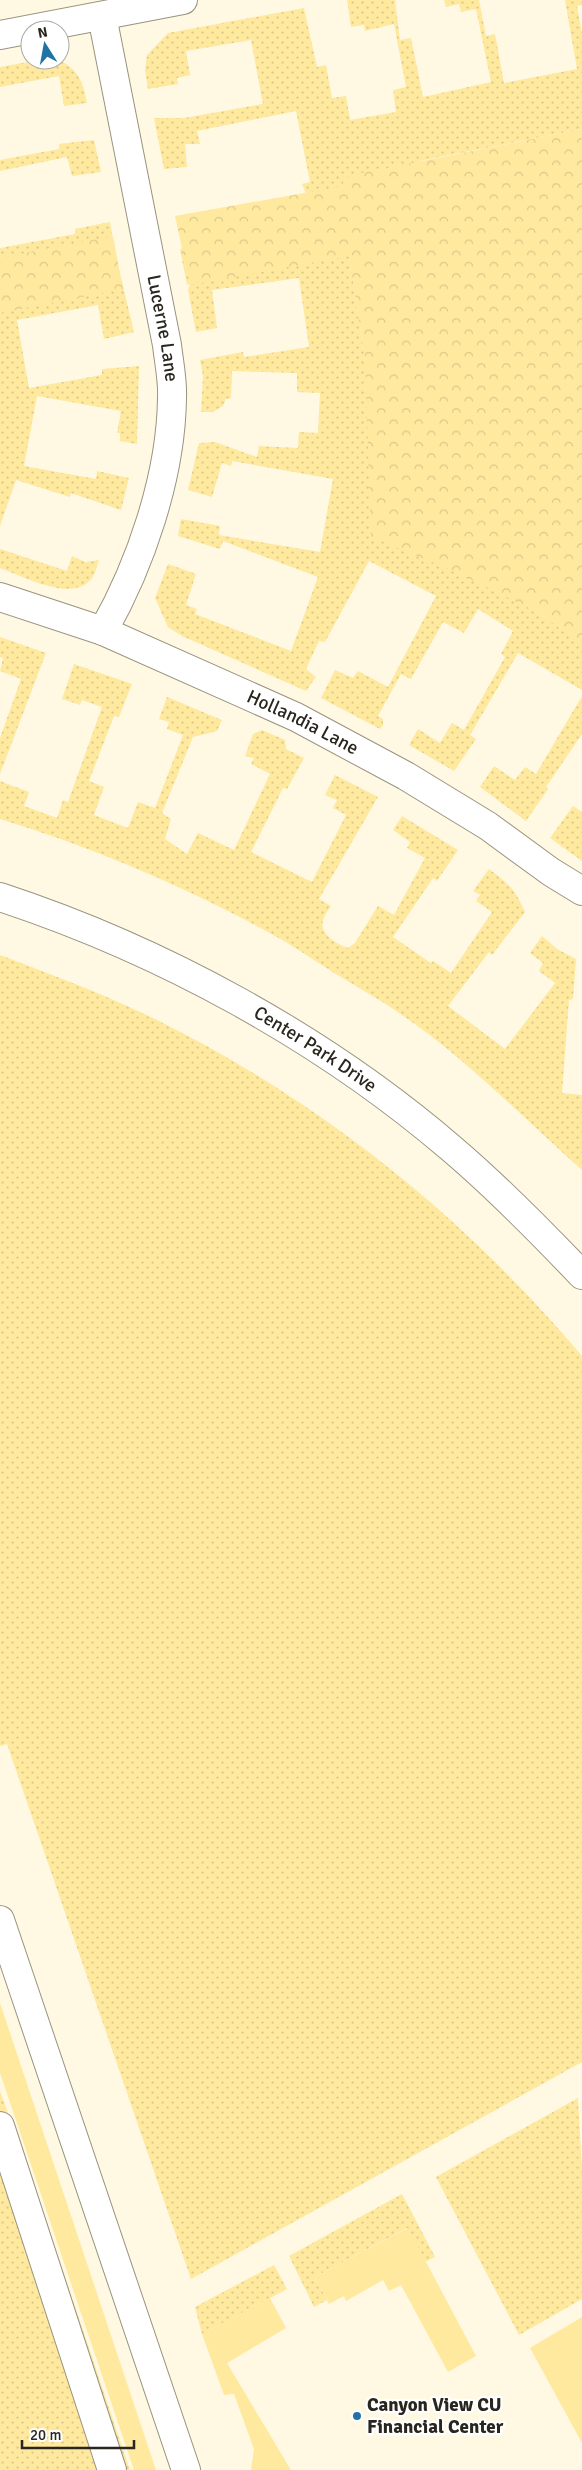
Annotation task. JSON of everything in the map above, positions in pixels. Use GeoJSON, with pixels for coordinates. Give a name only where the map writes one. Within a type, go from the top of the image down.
{"type":"FeatureCollection","features":[{"type":"Feature","properties":{"kind":"street"},"geometry":{"type":"LineString","coordinates":[[0,35],[183,0]]}},
{"type":"Feature","properties":{"kind":"street","name":"Lucerne Lane"},"geometry":{"type":"LineString","coordinates":[[102,16],[167,345],[172,398],[167,453],[159,491],[123,597],[103,631]]}},
{"type":"Feature","properties":{"kind":"street","name":"Hollandia Lane"},"geometry":{"type":"LineString","coordinates":[[0,597],[103,631],[245,692],[376,758],[488,826],[551,872],[582,891]]}},
{"type":"Feature","properties":{"kind":"street","name":"Center Park Drive"},"geometry":{"type":"LineString","coordinates":[[0,897],[115,940],[188,975],[264,1017],[336,1062],[399,1106],[452,1149],[522,1214],[582,1275]]}},
{"type":"Feature","properties":{"kind":"street"},"geometry":{"type":"LineString","coordinates":[[0,1920],[186,2470]]}},
{"type":"Feature","properties":{"kind":"street"},"geometry":{"type":"LineString","coordinates":[[0,2126],[112,2470]]}},
{"type":"Feature","properties":{"kind":"green space"},"geometry":{"type":"Polygon","coordinates":[[[347,0],[395,0],[400,40],[411,38],[423,97],[491,82],[476,9],[461,12],[459,4],[446,7],[444,0],[479,0],[486,36],[495,34],[504,83],[577,69],[565,0],[582,0],[582,5],[577,6],[582,33],[582,129],[424,160],[345,186],[306,194],[302,184],[310,182],[296,111],[197,131],[200,144],[185,144],[187,167],[164,169],[154,118],[184,118],[263,104],[251,40],[186,51],[190,75],[177,78],[178,84],[148,89],[145,70],[147,55],[168,33],[304,8],[317,67],[326,65],[332,98],[346,96],[350,120],[396,112],[393,90],[406,87],[394,24],[365,31],[364,25],[351,27],[347,0]]]}},
{"type":"Feature","properties":{"kind":"green space"},"geometry":{"type":"Polygon","coordinates":[[[20,63],[20,70],[70,70],[70,67],[79,77],[87,103],[64,106],[59,76],[0,87],[0,67],[20,63]]]}},
{"type":"Feature","properties":{"kind":"green space"},"geometry":{"type":"Polygon","coordinates":[[[582,129],[582,645],[539,613],[456,572],[371,537],[365,358],[349,256],[190,285],[175,216],[344,186],[342,177],[582,129]]]}},
{"type":"Feature","properties":{"kind":"green space"},"geometry":{"type":"Polygon","coordinates":[[[94,140],[101,172],[72,176],[67,157],[0,171],[0,160],[59,149],[59,144],[94,140]]]}},
{"type":"Feature","properties":{"kind":"green space"},"geometry":{"type":"Polygon","coordinates":[[[334,218],[539,613],[582,644],[582,690],[518,653],[470,735],[476,739],[454,771],[409,745],[418,729],[440,743],[452,723],[464,730],[505,657],[501,654],[513,631],[478,609],[464,633],[443,622],[411,679],[401,674],[378,716],[383,719],[383,725],[380,729],[321,698],[335,670],[353,678],[358,671],[388,687],[436,596],[369,561],[325,642],[319,641],[306,669],[316,677],[306,691],[182,636],[168,627],[155,598],[168,564],[196,574],[186,605],[197,609],[195,614],[291,651],[318,577],[223,541],[220,549],[178,536],[181,519],[220,526],[219,535],[320,552],[333,479],[232,461],[231,466],[222,463],[212,497],[188,490],[199,443],[215,442],[257,457],[259,446],[298,448],[299,432],[318,433],[320,393],[297,392],[297,373],[232,371],[231,398],[226,399],[223,406],[213,412],[201,412],[203,376],[200,360],[243,352],[244,357],[309,347],[299,278],[212,290],[217,328],[196,332],[188,290],[190,284],[187,285],[180,249],[334,218]],[[352,254],[225,278],[349,255],[365,358],[352,254]]]}},
{"type":"Feature","properties":{"kind":"green space"},"geometry":{"type":"Polygon","coordinates":[[[110,222],[116,257],[134,332],[104,339],[98,305],[17,320],[29,388],[102,375],[102,369],[139,366],[137,444],[120,441],[120,433],[117,433],[121,411],[37,396],[24,466],[96,479],[97,471],[129,478],[121,510],[71,493],[70,497],[16,480],[0,526],[0,248],[75,234],[75,229],[110,222]]]}},
{"type":"Feature","properties":{"kind":"green space"},"geometry":{"type":"Polygon","coordinates":[[[113,236],[123,289],[0,313],[0,258],[113,236]]]}},
{"type":"Feature","properties":{"kind":"green space"},"geometry":{"type":"Polygon","coordinates":[[[0,549],[67,571],[72,556],[85,562],[99,560],[92,578],[84,585],[73,589],[61,588],[34,582],[0,568],[0,549]]]}},
{"type":"Feature","properties":{"kind":"green space"},"geometry":{"type":"Polygon","coordinates":[[[0,637],[46,653],[0,774],[0,738],[21,679],[0,671],[3,658],[0,657],[0,637]]]}},
{"type":"Feature","properties":{"kind":"green space"},"geometry":{"type":"Polygon","coordinates":[[[74,664],[132,684],[119,717],[114,716],[89,781],[104,787],[94,815],[128,828],[138,802],[155,808],[183,735],[167,729],[169,722],[159,719],[167,697],[222,720],[217,731],[193,737],[162,813],[171,819],[165,839],[187,854],[198,833],[234,850],[270,774],[251,764],[254,758],[245,756],[253,734],[262,730],[285,740],[286,749],[304,758],[287,789],[283,788],[251,852],[312,882],[346,815],[333,808],[337,800],[325,795],[335,775],[378,797],[319,899],[331,906],[326,913],[323,926],[330,938],[339,944],[348,948],[355,943],[378,906],[394,915],[425,858],[407,848],[410,842],[393,830],[402,816],[458,850],[437,881],[433,878],[393,937],[431,963],[433,961],[451,973],[492,912],[476,901],[480,895],[473,891],[489,869],[507,883],[518,897],[525,912],[492,955],[489,952],[448,1006],[505,1049],[555,983],[539,971],[543,963],[530,953],[542,936],[557,949],[576,959],[573,999],[569,1000],[562,1093],[582,1095],[582,1170],[471,1068],[424,1030],[284,941],[250,922],[145,872],[109,857],[0,819],[0,781],[29,792],[24,806],[57,818],[63,800],[68,802],[102,707],[82,700],[80,705],[62,699],[74,664]]]}},
{"type":"Feature","properties":{"kind":"green space"},"geometry":{"type":"Polygon","coordinates":[[[582,696],[582,734],[546,787],[548,789],[526,821],[480,787],[494,766],[515,780],[525,767],[536,774],[582,696]]]}},
{"type":"Feature","properties":{"kind":"green space"},"geometry":{"type":"Polygon","coordinates":[[[573,806],[582,812],[582,861],[550,838],[573,806]]]}},
{"type":"Feature","properties":{"kind":"green space"},"geometry":{"type":"Polygon","coordinates":[[[0,955],[99,994],[157,1020],[217,1052],[276,1087],[332,1125],[387,1166],[489,1256],[537,1305],[582,1356],[582,2062],[191,2279],[7,1744],[0,1746],[0,955]]]}},
{"type":"Feature","properties":{"kind":"green space"},"geometry":{"type":"Polygon","coordinates":[[[0,2003],[156,2470],[134,2470],[0,2073],[0,2003]]]}},
{"type":"Feature","properties":{"kind":"green space"},"geometry":{"type":"Polygon","coordinates":[[[0,2091],[38,2196],[130,2470],[0,2470],[0,2091]]]}},
{"type":"Feature","properties":{"kind":"green space"},"geometry":{"type":"Polygon","coordinates":[[[578,2098],[582,2171],[582,2299],[519,2335],[436,2177],[578,2098]]]}},
{"type":"Feature","properties":{"kind":"green space"},"geometry":{"type":"Polygon","coordinates":[[[402,2194],[435,2257],[425,2262],[407,2228],[315,2277],[327,2300],[314,2307],[289,2256],[402,2194]]]}},
{"type":"Feature","properties":{"kind":"green space"},"geometry":{"type":"Polygon","coordinates":[[[408,2228],[476,2356],[448,2372],[401,2285],[389,2291],[383,2280],[346,2301],[344,2296],[329,2304],[315,2277],[408,2228]]]}},
{"type":"Feature","properties":{"kind":"green space"},"geometry":{"type":"Polygon","coordinates":[[[274,2265],[287,2289],[202,2334],[195,2307],[274,2265]]]}},
{"type":"Feature","properties":{"kind":"green space"},"geometry":{"type":"Polygon","coordinates":[[[270,2298],[286,2328],[227,2363],[291,2470],[251,2470],[254,2449],[234,2394],[224,2395],[202,2334],[270,2298]]]}},
{"type":"Feature","properties":{"kind":"green space"},"geometry":{"type":"Polygon","coordinates":[[[582,2317],[582,2443],[530,2348],[582,2317]]]}},
{"type":"Feature","properties":{"kind":"place","name":"Canyon View CU Financial Center"},"geometry":{"type":"Point","coordinates":[357,2416]}}]}
